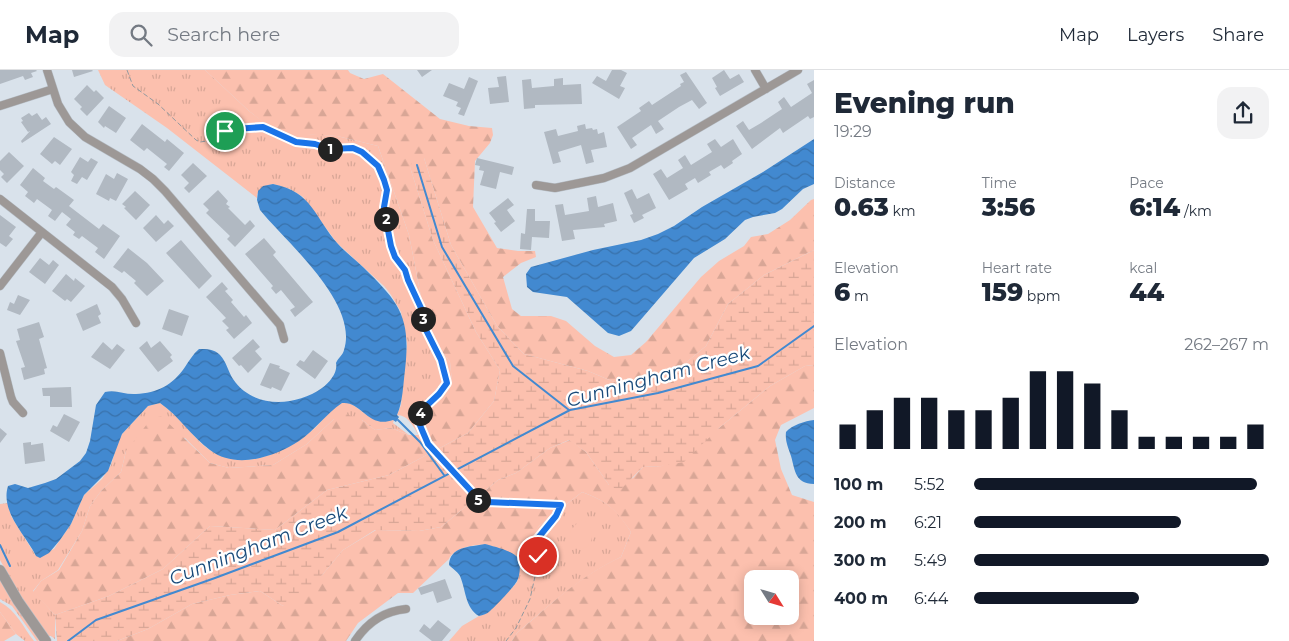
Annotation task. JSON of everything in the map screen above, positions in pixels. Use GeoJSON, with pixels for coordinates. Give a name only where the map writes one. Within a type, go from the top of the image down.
{"type":"FeatureCollection","features":[{"type":"Feature","properties":{"kind":"street"},"geometry":{"type":"LineString","coordinates":[[47,70],[62,114],[76,130],[140,169],[165,191],[280,326],[284,339]]}},
{"type":"Feature","properties":{"kind":"street"},"geometry":{"type":"LineString","coordinates":[[755,70],[766,89]]}},
{"type":"Feature","properties":{"kind":"street"},"geometry":{"type":"LineString","coordinates":[[536,185],[555,188],[617,174],[798,70]]}},
{"type":"Feature","properties":{"kind":"street"},"geometry":{"type":"LineString","coordinates":[[0,106],[53,89]]}},
{"type":"Feature","properties":{"kind":"street"},"geometry":{"type":"LineString","coordinates":[[0,200],[112,287],[122,299],[136,323]]}},
{"type":"Feature","properties":{"kind":"street"},"geometry":{"type":"LineString","coordinates":[[0,286],[42,232]]}},
{"type":"Feature","properties":{"kind":"street"},"geometry":{"type":"LineString","coordinates":[[0,353],[11,397],[23,413]]}},
{"type":"Feature","properties":{"kind":"street"},"geometry":{"type":"LineString","coordinates":[[0,570],[18,601],[46,641]]}},
{"type":"Feature","properties":{"kind":"street"},"geometry":{"type":"LineString","coordinates":[[355,641],[376,619],[386,613],[406,609]]}},
{"type":"Feature","properties":{"kind":"path"},"geometry":{"type":"LineString","coordinates":[[127,70],[133,86],[158,104],[200,142],[207,141],[218,134],[234,129],[263,127],[296,142],[315,144],[330,149],[358,149],[378,166],[387,190],[384,207],[393,252],[407,275],[421,308],[425,328],[441,360],[447,383],[420,412],[418,418],[428,444],[483,504],[487,502],[561,505],[556,516],[538,538],[538,563],[530,599],[516,628],[506,641]]}},
{"type":"Feature","properties":{"kind":"green space"},"geometry":{"type":"Polygon","coordinates":[[[98,70],[205,70],[249,111],[277,132],[337,136],[378,146],[409,235],[424,312],[435,342],[450,362],[452,382],[421,415],[421,421],[427,435],[419,436],[407,419],[397,415],[401,405],[407,344],[401,312],[385,287],[337,243],[303,197],[290,189],[273,184],[257,194],[257,198],[167,128],[105,85],[98,70]]]}},
{"type":"Feature","properties":{"kind":"green space"},"geometry":{"type":"Polygon","coordinates":[[[205,70],[348,70],[350,73],[364,79],[383,74],[440,119],[469,126],[492,128],[493,135],[490,143],[475,161],[473,207],[497,248],[535,251],[536,257],[521,263],[503,277],[512,309],[521,316],[551,316],[566,321],[595,346],[614,357],[631,355],[646,342],[701,277],[719,261],[744,246],[751,237],[768,234],[790,220],[814,199],[814,250],[764,275],[728,304],[706,346],[677,370],[648,383],[619,384],[588,371],[524,354],[497,326],[451,245],[424,158],[410,167],[433,240],[476,332],[500,370],[494,401],[468,433],[389,475],[327,490],[275,530],[210,526],[163,569],[109,596],[55,615],[33,592],[41,581],[59,570],[82,531],[90,506],[101,491],[121,472],[126,451],[151,419],[161,416],[210,463],[229,468],[273,465],[307,444],[334,419],[346,414],[362,420],[375,430],[391,428],[409,435],[427,435],[421,421],[421,415],[452,382],[450,362],[435,342],[424,312],[409,235],[378,146],[337,136],[277,133],[249,111],[205,70]]]}},
{"type":"Feature","properties":{"kind":"green space"},"geometry":{"type":"Polygon","coordinates":[[[414,156],[424,158],[451,245],[497,326],[524,354],[588,371],[619,384],[648,383],[677,370],[706,346],[728,304],[764,275],[814,250],[814,365],[805,366],[770,386],[719,428],[684,462],[643,467],[619,491],[609,485],[586,452],[569,440],[550,448],[516,473],[498,480],[441,527],[419,531],[375,530],[343,550],[323,574],[295,602],[283,606],[260,591],[230,595],[192,604],[148,629],[117,641],[57,641],[55,615],[109,596],[163,569],[210,526],[275,530],[327,490],[389,475],[468,433],[494,401],[500,370],[476,332],[433,240],[410,167],[414,156]]]}},
{"type":"Feature","properties":{"kind":"green space"},"geometry":{"type":"Polygon","coordinates":[[[814,365],[814,408],[781,425],[775,440],[781,469],[792,495],[814,502],[814,641],[512,641],[517,633],[566,591],[606,564],[621,557],[631,532],[610,507],[582,492],[539,526],[518,558],[515,555],[488,545],[475,545],[459,550],[451,555],[413,593],[398,593],[358,623],[346,641],[117,641],[148,629],[192,604],[230,595],[260,591],[283,606],[323,574],[343,550],[376,530],[419,531],[441,527],[498,480],[516,473],[550,448],[570,440],[586,452],[609,485],[633,478],[643,467],[662,466],[719,428],[770,386],[805,366],[814,365]]]}},
{"type":"Feature","properties":{"kind":"green space"},"geometry":{"type":"Polygon","coordinates":[[[347,402],[368,416],[378,420],[394,420],[393,423],[409,435],[391,428],[375,430],[362,420],[334,419],[307,444],[273,465],[229,468],[210,463],[185,438],[126,451],[121,472],[101,491],[90,506],[82,531],[58,570],[41,581],[33,591],[55,615],[55,639],[47,636],[24,603],[0,560],[0,504],[8,503],[11,516],[36,556],[54,549],[71,524],[84,495],[102,479],[111,465],[122,434],[148,406],[160,403],[201,443],[215,453],[229,458],[244,460],[259,458],[288,446],[315,428],[333,408],[347,402]]]}},
{"type":"Feature","properties":{"kind":"green space"},"geometry":{"type":"Polygon","coordinates":[[[582,492],[611,507],[631,532],[621,557],[567,591],[517,633],[512,641],[449,641],[462,626],[485,614],[510,590],[517,582],[519,575],[518,558],[529,539],[539,526],[582,492]]]}},
{"type":"Feature","properties":{"kind":"green space"},"geometry":{"type":"Polygon","coordinates":[[[580,520],[588,522],[592,532],[592,540],[584,548],[574,545],[571,539],[571,530],[580,520]]]}},
{"type":"Feature","properties":{"kind":"green space"},"geometry":{"type":"Polygon","coordinates":[[[0,577],[40,640],[37,641],[12,606],[0,599],[0,577]]]}},
{"type":"Feature","properties":{"kind":"green space"},"geometry":{"type":"Polygon","coordinates":[[[0,602],[15,614],[34,641],[25,641],[16,634],[0,612],[0,602]]]}},
{"type":"Feature","properties":{"kind":"green space"},"geometry":{"type":"Polygon","coordinates":[[[0,612],[16,634],[4,641],[0,641],[0,612]]]}},
{"type":"Feature","properties":{"kind":"water"},"geometry":{"type":"Polygon","coordinates":[[[814,139],[814,184],[803,189],[782,209],[775,213],[745,220],[725,239],[694,258],[631,331],[619,336],[608,333],[567,297],[533,292],[527,287],[526,274],[531,267],[593,250],[641,240],[658,234],[763,172],[814,139]]]}},
{"type":"Feature","properties":{"kind":"water"},"geometry":{"type":"Polygon","coordinates":[[[273,184],[297,193],[305,199],[338,244],[386,291],[400,312],[406,337],[406,352],[402,393],[397,415],[399,417],[396,422],[393,420],[377,421],[355,406],[342,403],[305,437],[289,447],[267,456],[243,460],[220,456],[210,450],[160,403],[148,406],[122,434],[108,471],[84,495],[71,524],[60,540],[49,553],[40,558],[36,556],[11,514],[6,496],[8,486],[15,484],[28,488],[45,483],[56,479],[80,461],[86,453],[90,441],[96,405],[105,392],[113,391],[136,394],[158,390],[175,379],[199,349],[218,353],[241,389],[263,400],[275,402],[300,399],[322,388],[333,377],[336,363],[344,350],[346,332],[341,313],[318,275],[260,210],[257,200],[258,191],[263,186],[273,184]]]}},
{"type":"Feature","properties":{"kind":"water"},"geometry":{"type":"Polygon","coordinates":[[[814,420],[814,484],[803,482],[799,479],[787,444],[786,432],[795,425],[814,420]]]}},
{"type":"Feature","properties":{"kind":"water"},"geometry":{"type":"Polygon","coordinates":[[[485,544],[516,555],[520,570],[517,581],[508,592],[489,612],[479,616],[474,613],[468,604],[460,576],[449,565],[453,554],[462,548],[485,544]]]}},
{"type":"Feature","properties":{"kind":"building"},"geometry":{"type":"Polygon","coordinates":[[[0,70],[37,71],[31,73],[33,77],[25,80],[23,76],[0,84],[0,70]]]}},
{"type":"Feature","properties":{"kind":"building"},"geometry":{"type":"Polygon","coordinates":[[[72,70],[92,70],[93,71],[74,77],[72,70]]]}},
{"type":"Feature","properties":{"kind":"building"},"geometry":{"type":"Polygon","coordinates":[[[417,70],[432,70],[422,77],[417,70]]]}},
{"type":"Feature","properties":{"kind":"building"},"geometry":{"type":"Polygon","coordinates":[[[612,70],[621,70],[627,73],[620,86],[625,88],[619,99],[592,83],[597,76],[606,81],[612,70]]]}},
{"type":"Feature","properties":{"kind":"building"},"geometry":{"type":"Polygon","coordinates":[[[724,70],[730,79],[739,74],[744,82],[720,96],[712,78],[724,70]]]}},
{"type":"Feature","properties":{"kind":"building"},"geometry":{"type":"Polygon","coordinates":[[[686,72],[707,103],[699,109],[692,100],[679,107],[658,121],[664,129],[656,134],[651,125],[632,138],[637,145],[631,149],[617,127],[641,111],[639,108],[649,101],[652,105],[681,86],[680,84],[684,82],[680,75],[686,72]]]}},
{"type":"Feature","properties":{"kind":"building"},"geometry":{"type":"Polygon","coordinates":[[[506,76],[509,102],[490,104],[488,88],[499,87],[497,77],[506,76]]]}},
{"type":"Feature","properties":{"kind":"building"},"geometry":{"type":"Polygon","coordinates":[[[469,77],[478,81],[464,116],[458,114],[461,108],[456,106],[458,102],[443,96],[449,83],[464,89],[469,77]]]}},
{"type":"Feature","properties":{"kind":"building"},"geometry":{"type":"Polygon","coordinates":[[[563,78],[563,85],[581,84],[582,104],[535,105],[535,108],[524,109],[522,80],[531,79],[532,88],[554,86],[554,79],[563,78]]]}},
{"type":"Feature","properties":{"kind":"building"},"geometry":{"type":"Polygon","coordinates":[[[814,80],[814,117],[810,119],[808,116],[783,133],[780,128],[752,149],[736,126],[743,121],[749,130],[761,123],[782,109],[778,102],[784,97],[791,107],[812,93],[807,84],[814,80]]]}},
{"type":"Feature","properties":{"kind":"building"},"geometry":{"type":"Polygon","coordinates":[[[87,85],[104,98],[87,116],[74,99],[87,85]]]}},
{"type":"Feature","properties":{"kind":"building"},"geometry":{"type":"Polygon","coordinates":[[[109,106],[126,118],[116,133],[105,126],[104,128],[98,122],[109,106]]]}},
{"type":"Feature","properties":{"kind":"building"},"geometry":{"type":"Polygon","coordinates":[[[29,113],[32,116],[37,113],[42,120],[46,117],[51,124],[22,143],[21,141],[30,131],[28,132],[21,122],[23,121],[21,118],[29,113]]]}},
{"type":"Feature","properties":{"kind":"building"},"geometry":{"type":"Polygon","coordinates":[[[142,124],[165,142],[167,139],[184,153],[169,171],[164,167],[167,164],[147,148],[144,151],[130,140],[142,124]]]}},
{"type":"Feature","properties":{"kind":"building"},"geometry":{"type":"Polygon","coordinates":[[[585,124],[586,129],[597,129],[598,134],[604,132],[607,147],[591,150],[594,162],[586,164],[581,145],[558,152],[561,162],[553,164],[544,132],[556,129],[558,136],[578,131],[577,126],[585,124]]]}},
{"type":"Feature","properties":{"kind":"building"},"geometry":{"type":"Polygon","coordinates":[[[54,137],[72,149],[60,165],[55,161],[52,164],[40,154],[54,137]]]}},
{"type":"Feature","properties":{"kind":"building"},"geometry":{"type":"Polygon","coordinates":[[[715,139],[721,147],[733,139],[742,154],[724,169],[721,165],[709,172],[711,175],[698,183],[695,178],[685,184],[688,189],[669,200],[653,174],[661,169],[667,178],[683,168],[678,160],[685,155],[691,165],[712,152],[707,144],[715,139]]]}},
{"type":"Feature","properties":{"kind":"building"},"geometry":{"type":"Polygon","coordinates":[[[9,152],[24,166],[7,183],[1,177],[4,174],[0,170],[0,161],[9,152]]]}},
{"type":"Feature","properties":{"kind":"building"},"geometry":{"type":"Polygon","coordinates":[[[80,157],[88,162],[91,158],[98,162],[87,180],[82,177],[77,184],[71,181],[74,175],[71,172],[80,157]]]}},
{"type":"Feature","properties":{"kind":"building"},"geometry":{"type":"Polygon","coordinates":[[[477,158],[514,167],[512,175],[500,172],[496,189],[480,185],[484,171],[479,170],[480,166],[475,165],[477,158]]]}},
{"type":"Feature","properties":{"kind":"building"},"geometry":{"type":"Polygon","coordinates":[[[193,163],[207,176],[189,193],[184,188],[189,183],[181,175],[193,163]]]}},
{"type":"Feature","properties":{"kind":"building"},"geometry":{"type":"Polygon","coordinates":[[[33,168],[45,178],[43,181],[54,189],[56,187],[74,200],[69,206],[99,229],[103,224],[120,236],[104,259],[95,252],[98,248],[82,236],[79,239],[73,235],[75,232],[66,225],[71,219],[62,212],[55,221],[48,216],[52,210],[37,199],[34,203],[25,196],[28,192],[20,185],[33,168]]]}},
{"type":"Feature","properties":{"kind":"building"},"geometry":{"type":"Polygon","coordinates":[[[117,173],[128,179],[116,201],[110,198],[109,201],[96,194],[106,174],[114,179],[117,173]]]}},
{"type":"Feature","properties":{"kind":"building"},"geometry":{"type":"Polygon","coordinates":[[[632,189],[637,199],[649,193],[656,208],[642,215],[644,218],[634,223],[630,215],[633,214],[624,193],[632,189]]]}},
{"type":"Feature","properties":{"kind":"building"},"geometry":{"type":"Polygon","coordinates":[[[218,190],[228,201],[226,204],[230,207],[228,208],[245,225],[250,220],[255,226],[235,247],[227,239],[230,236],[206,213],[209,210],[203,204],[218,190]]]}},
{"type":"Feature","properties":{"kind":"building"},"geometry":{"type":"Polygon","coordinates":[[[135,191],[150,205],[136,220],[122,204],[135,191]]]}},
{"type":"Feature","properties":{"kind":"building"},"geometry":{"type":"Polygon","coordinates":[[[596,196],[598,207],[613,203],[617,221],[604,224],[605,227],[573,230],[575,239],[562,241],[555,205],[563,204],[565,215],[589,211],[587,198],[596,196]]]}},
{"type":"Feature","properties":{"kind":"building"},"geometry":{"type":"Polygon","coordinates":[[[508,198],[514,205],[507,210],[515,221],[501,232],[489,213],[508,198]]]}},
{"type":"Feature","properties":{"kind":"building"},"geometry":{"type":"Polygon","coordinates":[[[527,209],[535,209],[535,221],[550,221],[549,238],[532,237],[531,250],[520,249],[521,233],[525,234],[527,209]]]}},
{"type":"Feature","properties":{"kind":"building"},"geometry":{"type":"Polygon","coordinates":[[[0,215],[16,227],[9,236],[13,239],[6,247],[0,243],[0,215]]]}},
{"type":"Feature","properties":{"kind":"building"},"geometry":{"type":"Polygon","coordinates":[[[156,215],[164,224],[168,220],[174,226],[156,242],[143,228],[156,215]]]}},
{"type":"Feature","properties":{"kind":"building"},"geometry":{"type":"Polygon","coordinates":[[[264,238],[276,252],[273,255],[313,302],[295,317],[290,310],[295,307],[281,290],[276,294],[271,288],[273,286],[245,254],[264,238]]]}},
{"type":"Feature","properties":{"kind":"building"},"geometry":{"type":"Polygon","coordinates":[[[181,240],[212,276],[199,289],[166,253],[181,240]]]}},
{"type":"Feature","properties":{"kind":"building"},"geometry":{"type":"Polygon","coordinates":[[[128,248],[147,263],[164,281],[147,296],[134,283],[136,281],[124,271],[122,273],[113,267],[128,248]]]}},
{"type":"Feature","properties":{"kind":"building"},"geometry":{"type":"Polygon","coordinates":[[[40,258],[49,265],[53,260],[59,265],[45,284],[29,272],[40,258]]]}},
{"type":"Feature","properties":{"kind":"building"},"geometry":{"type":"Polygon","coordinates":[[[66,274],[74,281],[75,278],[85,286],[71,302],[67,299],[65,301],[52,291],[66,274]]]}},
{"type":"Feature","properties":{"kind":"building"},"geometry":{"type":"Polygon","coordinates":[[[222,282],[228,289],[225,291],[233,300],[231,302],[252,323],[234,339],[226,330],[229,328],[222,321],[226,318],[206,297],[222,282]]]}},
{"type":"Feature","properties":{"kind":"building"},"geometry":{"type":"Polygon","coordinates":[[[18,295],[30,300],[20,315],[7,310],[10,302],[14,304],[18,295]]]}},
{"type":"Feature","properties":{"kind":"building"},"geometry":{"type":"Polygon","coordinates":[[[97,304],[101,314],[98,316],[101,323],[83,331],[76,314],[97,304]]]}},
{"type":"Feature","properties":{"kind":"building"},"geometry":{"type":"Polygon","coordinates":[[[169,309],[189,316],[182,336],[162,329],[169,309]]]}},
{"type":"Feature","properties":{"kind":"building"},"geometry":{"type":"Polygon","coordinates":[[[39,322],[44,337],[39,339],[47,368],[44,369],[45,374],[24,380],[21,368],[25,367],[16,341],[20,340],[17,329],[39,322]]]}},
{"type":"Feature","properties":{"kind":"building"},"geometry":{"type":"Polygon","coordinates":[[[253,339],[260,347],[255,351],[262,359],[248,373],[232,358],[253,339]]]}},
{"type":"Feature","properties":{"kind":"building"},"geometry":{"type":"Polygon","coordinates":[[[147,341],[151,348],[160,341],[172,355],[170,357],[173,361],[158,372],[139,348],[147,341]]]}},
{"type":"Feature","properties":{"kind":"building"},"geometry":{"type":"Polygon","coordinates":[[[103,342],[112,350],[117,344],[125,350],[110,369],[91,357],[103,342]]]}},
{"type":"Feature","properties":{"kind":"building"},"geometry":{"type":"Polygon","coordinates":[[[313,350],[328,361],[315,379],[296,365],[300,360],[304,362],[313,350]]]}},
{"type":"Feature","properties":{"kind":"building"},"geometry":{"type":"Polygon","coordinates":[[[270,363],[280,366],[279,368],[290,373],[281,391],[260,385],[270,363]]]}},
{"type":"Feature","properties":{"kind":"building"},"geometry":{"type":"Polygon","coordinates":[[[71,387],[72,407],[50,407],[50,396],[43,396],[42,388],[71,387]]]}},
{"type":"Feature","properties":{"kind":"building"},"geometry":{"type":"Polygon","coordinates":[[[64,414],[80,422],[69,442],[50,431],[53,425],[57,427],[64,414]]]}},
{"type":"Feature","properties":{"kind":"building"},"geometry":{"type":"Polygon","coordinates":[[[0,428],[7,434],[0,443],[0,428]]]}},
{"type":"Feature","properties":{"kind":"building"},"geometry":{"type":"Polygon","coordinates":[[[31,442],[31,445],[43,443],[45,461],[25,464],[23,443],[31,442]]]}},
{"type":"Feature","properties":{"kind":"building"},"geometry":{"type":"Polygon","coordinates":[[[445,579],[452,598],[437,603],[433,591],[421,595],[418,588],[445,579]]]}},
{"type":"Feature","properties":{"kind":"building"},"geometry":{"type":"Polygon","coordinates":[[[438,620],[451,630],[442,641],[432,641],[419,631],[424,624],[430,629],[438,620]]]}},
{"type":"Feature","properties":{"kind":"waterway"},"geometry":{"type":"LineString","coordinates":[[417,165],[442,247],[513,366],[569,410]]}},
{"type":"Feature","properties":{"kind":"waterway","name":"Cunningham Creek"},"geometry":{"type":"LineString","coordinates":[[68,641],[96,620],[338,532],[570,410],[658,393],[758,366],[814,326]]}},
{"type":"Feature","properties":{"kind":"waterway"},"geometry":{"type":"LineString","coordinates":[[398,420],[420,442],[444,475]]}},
{"type":"Feature","properties":{"kind":"waterway"},"geometry":{"type":"LineString","coordinates":[[0,545],[10,566]]}},
{"type":"Feature","properties":{"kind":"route"},"geometry":{"type":"LineString","coordinates":[[225,131],[263,127],[296,142],[315,144],[330,149],[358,149],[378,166],[382,172],[387,190],[384,207],[391,246],[395,257],[405,270],[421,308],[425,328],[441,360],[447,383],[439,394],[420,412],[419,423],[428,444],[478,501],[483,504],[487,502],[561,505],[556,516],[538,538],[538,556]]}}]}
